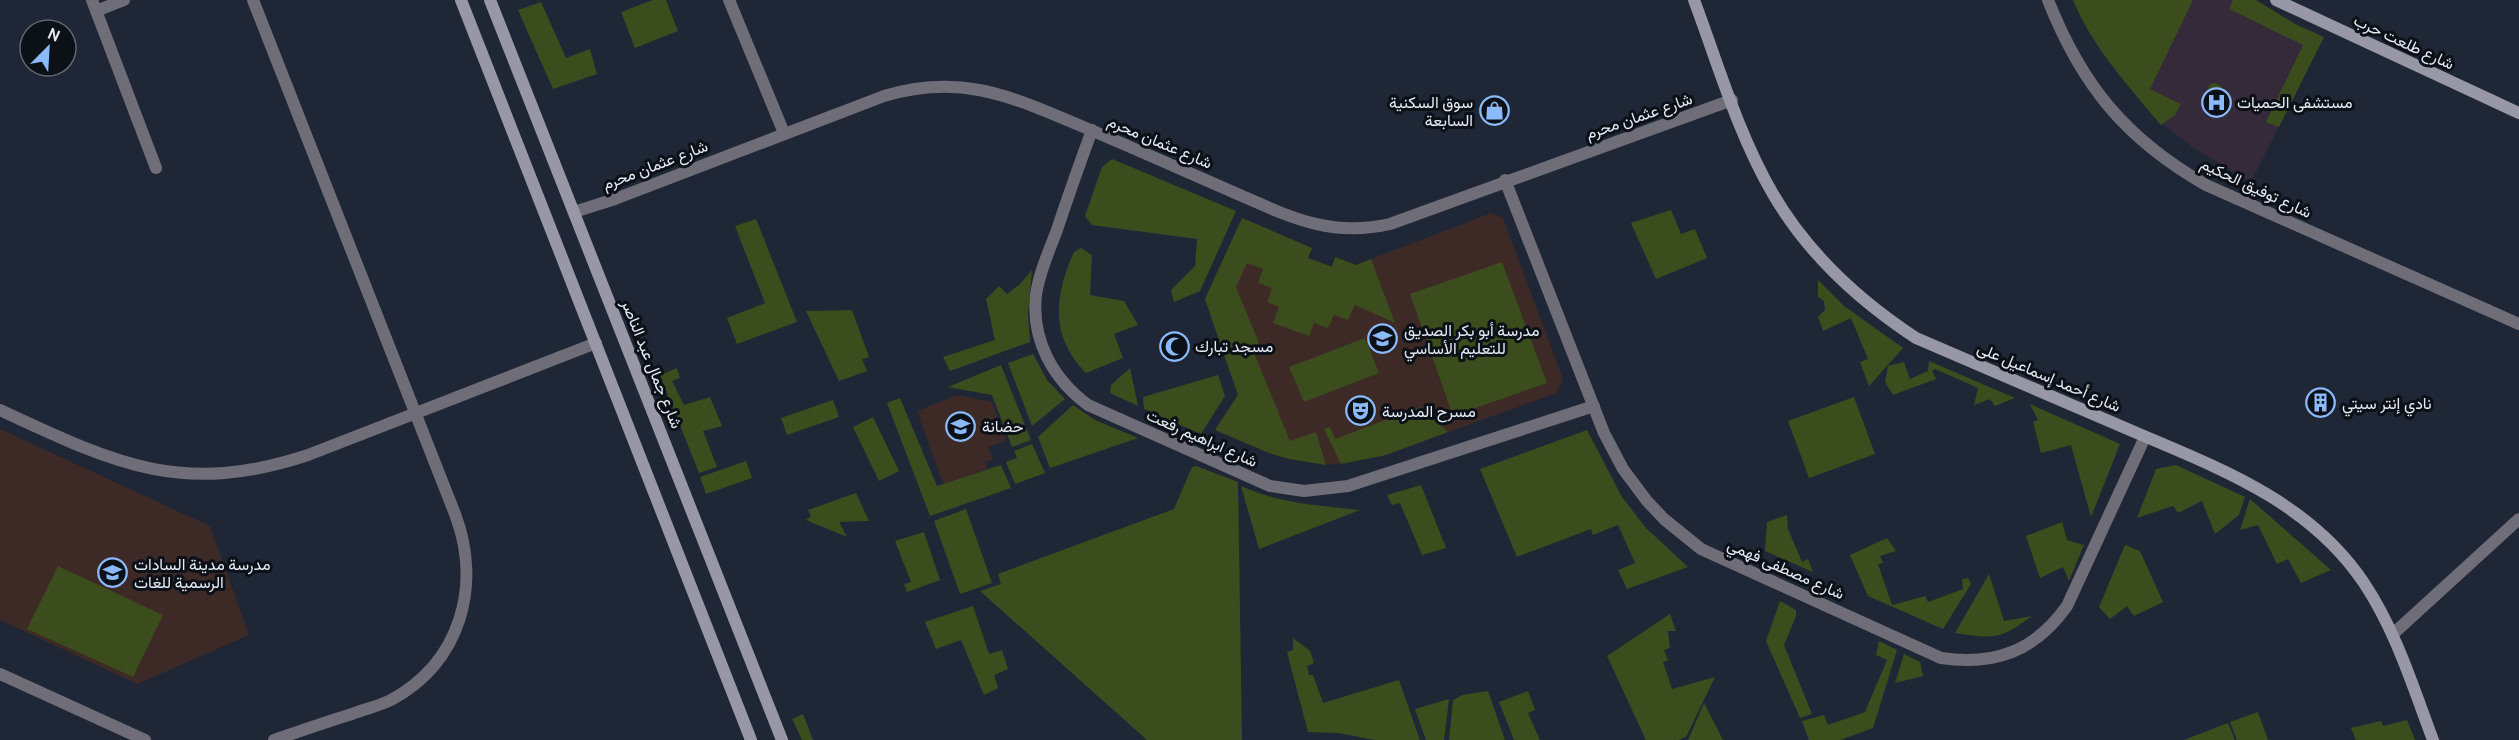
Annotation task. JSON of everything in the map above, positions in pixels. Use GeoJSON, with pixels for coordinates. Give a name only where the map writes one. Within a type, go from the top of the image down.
{"type":"FeatureCollection","features":[{"type":"Feature","properties":{"kind":"main road"},"geometry":{"type":"LineString","coordinates":[[461,0],[751,740]]}},
{"type":"Feature","properties":{"kind":"main road","name":"شارع جمال عبد الناصر"},"geometry":{"type":"LineString","coordinates":[[490,0],[782,740]]}},
{"type":"Feature","properties":{"kind":"main road","name":"شارع أحمد إسماعيل على"},"geometry":{"type":"LineString","coordinates":[[1694,0],[1760,170],[1786,216],[1819,258],[1864,302],[1916,338],[2245,480],[2302,517],[2323,535],[2356,571],[2393,634],[2433,740]]}},
{"type":"Feature","properties":{"kind":"main road","name":"شارع طلعت حرب"},"geometry":{"type":"LineString","coordinates":[[2276,0],[2519,113]]}},
{"type":"Feature","properties":{"kind":"street"},"geometry":{"type":"LineString","coordinates":[[124,0],[94,6],[156,168]]}},
{"type":"Feature","properties":{"kind":"street"},"geometry":{"type":"LineString","coordinates":[[253,0],[416,413],[466,549],[467,585],[462,612],[452,637],[432,668],[404,692],[388,701],[274,740]]}},
{"type":"Feature","properties":{"kind":"street"},"geometry":{"type":"LineString","coordinates":[[729,0],[784,134]]}},
{"type":"Feature","properties":{"kind":"street","name":"شارع توفيق الحكيم"},"geometry":{"type":"LineString","coordinates":[[2048,0],[2064,41],[2097,93],[2127,126],[2180,170],[2206,185],[2519,324]]}},
{"type":"Feature","properties":{"kind":"street","name":"شارع عثمان محرم"},"geometry":{"type":"LineString","coordinates":[[574,212],[615,199],[884,96],[902,91],[938,87],[977,89],[999,94],[1092,130],[1296,220],[1330,228],[1360,229],[1390,224],[1505,180],[1732,100]]}},
{"type":"Feature","properties":{"kind":"street","name":"شارع ابراهيم رفعت"},"geometry":{"type":"LineString","coordinates":[[1092,130],[1039,280],[1036,308],[1039,337],[1053,368],[1074,394],[1088,405],[1270,486],[1304,492],[1348,486],[1594,406]]}},
{"type":"Feature","properties":{"kind":"street","name":"شارع مصطفى فهمي"},"geometry":{"type":"LineString","coordinates":[[1505,180],[1612,451],[1634,486],[1664,519],[1701,549],[1941,658],[1958,661],[1987,660],[2015,651],[2039,637],[2059,617],[2067,606],[2145,437]]}},
{"type":"Feature","properties":{"kind":"street"},"geometry":{"type":"LineString","coordinates":[[0,410],[112,459],[146,469],[194,474],[240,472],[286,463],[596,342]]}},
{"type":"Feature","properties":{"kind":"street"},"geometry":{"type":"LineString","coordinates":[[2393,634],[2519,519]]}},
{"type":"Feature","properties":{"kind":"street"},"geometry":{"type":"LineString","coordinates":[[0,674],[145,740]]}},
{"type":"Feature","properties":{"kind":"shaded area","name":"مستشفى الحميات"},"geometry":{"type":"Polygon","coordinates":[[[2073,0],[2256,0],[2295,24],[2324,37],[2251,182],[2192,147],[2154,117],[2107,58],[2088,30],[2073,0]]]}},
{"type":"Feature","properties":{"kind":"shaded area","name":"مدرسة أبو بكر الصديق للتعليم الأساسي"},"geometry":{"type":"Polygon","coordinates":[[[1491,213],[1503,218],[1563,379],[1556,393],[1386,455],[1331,465],[1289,459],[1269,453],[1215,430],[1238,395],[1205,299],[1242,218],[1312,248],[1308,258],[1332,267],[1335,257],[1356,265],[1491,213]]]}},
{"type":"Feature","properties":{"kind":"shaded area","name":"حضانة"},"geometry":{"type":"Polygon","coordinates":[[[957,395],[992,402],[1006,441],[988,447],[993,459],[985,462],[987,469],[943,484],[917,411],[957,395]]]}},
{"type":"Feature","properties":{"kind":"shaded area","name":"مدرسة مدينة السادات الرسمية للغات"},"geometry":{"type":"Polygon","coordinates":[[[0,429],[210,526],[249,635],[137,684],[0,620],[0,429]]]}},
{"type":"Feature","properties":{"kind":"green space"},"geometry":{"type":"Polygon","coordinates":[[[653,0],[666,0],[678,31],[635,48],[621,12],[653,0]]]}},
{"type":"Feature","properties":{"kind":"green space"},"geometry":{"type":"Polygon","coordinates":[[[2073,0],[2193,0],[2150,89],[2181,104],[2175,115],[2161,125],[2099,47],[2073,0]]]}},
{"type":"Feature","properties":{"kind":"green space"},"geometry":{"type":"Polygon","coordinates":[[[2233,0],[2256,0],[2295,24],[2324,37],[2279,127],[2266,122],[2303,45],[2229,9],[2233,0]]]}},
{"type":"Feature","properties":{"kind":"green space"},"geometry":{"type":"Polygon","coordinates":[[[541,2],[566,58],[590,49],[597,74],[553,89],[518,10],[541,2]]]}},
{"type":"Feature","properties":{"kind":"green space"},"geometry":{"type":"Polygon","coordinates":[[[2210,84],[2221,86],[2222,91],[2216,104],[2206,103],[2204,99],[2210,84]]]}},
{"type":"Feature","properties":{"kind":"green space"},"geometry":{"type":"Polygon","coordinates":[[[1112,159],[1236,211],[1200,291],[1174,302],[1171,290],[1195,266],[1197,239],[1092,225],[1085,216],[1102,167],[1112,159]]]}},
{"type":"Feature","properties":{"kind":"green space"},"geometry":{"type":"Polygon","coordinates":[[[1671,210],[1681,234],[1695,229],[1707,258],[1656,279],[1631,223],[1671,210]]]}},
{"type":"Feature","properties":{"kind":"green space"},"geometry":{"type":"Polygon","coordinates":[[[1242,218],[1312,248],[1308,258],[1332,267],[1335,257],[1356,265],[1371,259],[1395,323],[1355,305],[1348,320],[1334,315],[1328,328],[1314,323],[1309,336],[1273,323],[1279,307],[1267,302],[1272,288],[1258,283],[1263,269],[1247,263],[1236,287],[1259,343],[1254,345],[1253,350],[1290,441],[1316,432],[1326,465],[1269,453],[1215,430],[1238,395],[1205,299],[1242,218]]]}},
{"type":"Feature","properties":{"kind":"green space"},"geometry":{"type":"Polygon","coordinates":[[[756,219],[797,322],[737,344],[727,318],[765,303],[735,226],[756,219]]]}},
{"type":"Feature","properties":{"kind":"green space"},"geometry":{"type":"Polygon","coordinates":[[[1081,248],[1092,255],[1090,295],[1124,301],[1138,325],[1114,334],[1123,358],[1086,373],[1066,345],[1059,316],[1062,284],[1067,268],[1074,252],[1081,248]]]}},
{"type":"Feature","properties":{"kind":"green space"},"geometry":{"type":"Polygon","coordinates":[[[1502,262],[1547,383],[1453,416],[1410,294],[1502,262]]]}},
{"type":"Feature","properties":{"kind":"green space"},"geometry":{"type":"Polygon","coordinates":[[[1032,270],[1028,314],[1030,342],[950,371],[943,357],[995,340],[986,299],[999,286],[1007,294],[1032,270]]]}},
{"type":"Feature","properties":{"kind":"green space"},"geometry":{"type":"Polygon","coordinates":[[[1818,280],[1844,306],[1903,348],[1869,386],[1860,362],[1868,359],[1851,318],[1823,331],[1818,317],[1825,310],[1824,301],[1818,297],[1818,280]]]}},
{"type":"Feature","properties":{"kind":"green space"},"geometry":{"type":"Polygon","coordinates":[[[852,310],[869,357],[862,359],[867,371],[839,381],[806,311],[852,310]]]}},
{"type":"Feature","properties":{"kind":"green space"},"geometry":{"type":"Polygon","coordinates":[[[1365,338],[1379,373],[1304,402],[1289,367],[1365,338]]]}},
{"type":"Feature","properties":{"kind":"green space"},"geometry":{"type":"Polygon","coordinates":[[[1033,354],[1047,380],[1065,399],[1032,426],[1008,363],[1033,354]]]}},
{"type":"Feature","properties":{"kind":"green space"},"geometry":{"type":"Polygon","coordinates":[[[1929,361],[2015,398],[1995,406],[1990,399],[1974,405],[1978,388],[1935,369],[1932,371],[1936,379],[1893,395],[1885,382],[1888,366],[1904,362],[1910,379],[1928,371],[1929,361]]]}},
{"type":"Feature","properties":{"kind":"green space"},"geometry":{"type":"Polygon","coordinates":[[[1001,365],[1031,440],[1012,447],[992,395],[948,387],[1001,365]]]}},
{"type":"Feature","properties":{"kind":"green space"},"geometry":{"type":"Polygon","coordinates":[[[677,368],[680,378],[672,381],[684,405],[710,397],[722,426],[703,431],[717,467],[699,473],[660,375],[677,368]]]}},
{"type":"Feature","properties":{"kind":"green space"},"geometry":{"type":"Polygon","coordinates":[[[1130,368],[1138,406],[1110,393],[1111,385],[1130,368]]]}},
{"type":"Feature","properties":{"kind":"green space"},"geometry":{"type":"Polygon","coordinates":[[[1218,375],[1225,396],[1201,434],[1144,409],[1143,397],[1218,375]]]}},
{"type":"Feature","properties":{"kind":"green space"},"geometry":{"type":"Polygon","coordinates":[[[1854,397],[1875,454],[1809,478],[1788,421],[1854,397]]]}},
{"type":"Feature","properties":{"kind":"green space"},"geometry":{"type":"Polygon","coordinates":[[[900,398],[937,486],[1001,465],[1011,488],[930,516],[887,403],[900,398]]]}},
{"type":"Feature","properties":{"kind":"green space"},"geometry":{"type":"Polygon","coordinates":[[[833,400],[839,417],[787,435],[781,418],[833,400]]]}},
{"type":"Feature","properties":{"kind":"green space"},"geometry":{"type":"Polygon","coordinates":[[[2030,404],[2120,444],[2091,517],[2071,445],[2041,453],[2033,422],[2038,420],[2030,404]]]}},
{"type":"Feature","properties":{"kind":"green space"},"geometry":{"type":"Polygon","coordinates":[[[1073,405],[1095,420],[1138,438],[1050,468],[1038,437],[1073,405]]]}},
{"type":"Feature","properties":{"kind":"green space"},"geometry":{"type":"Polygon","coordinates":[[[1420,407],[1448,432],[1386,455],[1341,464],[1324,429],[1330,427],[1335,439],[1420,407]]]}},
{"type":"Feature","properties":{"kind":"green space"},"geometry":{"type":"Polygon","coordinates":[[[873,417],[899,471],[879,481],[853,427],[873,417]]]}},
{"type":"Feature","properties":{"kind":"green space"},"geometry":{"type":"Polygon","coordinates":[[[1587,430],[1622,497],[1646,528],[1688,567],[1627,589],[1618,570],[1635,563],[1618,525],[1593,535],[1591,529],[1517,557],[1480,469],[1587,430]]]}},
{"type":"Feature","properties":{"kind":"green space"},"geometry":{"type":"Polygon","coordinates":[[[1032,444],[1045,473],[1015,484],[1006,462],[1017,458],[1014,451],[1032,444]]]}},
{"type":"Feature","properties":{"kind":"green space"},"geometry":{"type":"Polygon","coordinates":[[[746,461],[752,478],[706,494],[700,477],[746,461]]]}},
{"type":"Feature","properties":{"kind":"green space"},"geometry":{"type":"Polygon","coordinates":[[[2176,465],[2245,497],[2239,515],[2215,534],[2202,501],[2178,513],[2173,506],[2137,518],[2156,469],[2176,465]]]}},
{"type":"Feature","properties":{"kind":"green space"},"geometry":{"type":"Polygon","coordinates":[[[1196,466],[1238,482],[1242,740],[1147,740],[980,591],[1001,584],[998,574],[1174,509],[1192,467],[1196,466]]]}},
{"type":"Feature","properties":{"kind":"green space"},"geometry":{"type":"Polygon","coordinates":[[[1421,485],[1446,548],[1422,555],[1400,503],[1392,505],[1387,495],[1421,485]]]}},
{"type":"Feature","properties":{"kind":"green space"},"geometry":{"type":"Polygon","coordinates":[[[1241,486],[1285,500],[1360,510],[1259,549],[1241,486]]]}},
{"type":"Feature","properties":{"kind":"green space"},"geometry":{"type":"Polygon","coordinates":[[[856,493],[869,521],[839,522],[847,537],[806,520],[811,516],[808,510],[856,493]]]}},
{"type":"Feature","properties":{"kind":"green space"},"geometry":{"type":"Polygon","coordinates":[[[2250,499],[2331,570],[2301,583],[2288,559],[2277,564],[2258,525],[2240,530],[2250,499]]]}},
{"type":"Feature","properties":{"kind":"green space"},"geometry":{"type":"Polygon","coordinates":[[[966,509],[992,583],[960,594],[934,521],[966,509]]]}},
{"type":"Feature","properties":{"kind":"green space"},"geometry":{"type":"Polygon","coordinates":[[[1787,515],[1788,529],[1802,562],[1808,559],[1813,572],[1765,551],[1767,522],[1787,515]]]}},
{"type":"Feature","properties":{"kind":"green space"},"geometry":{"type":"Polygon","coordinates":[[[2062,522],[2067,540],[2084,545],[2069,581],[2063,567],[2040,578],[2026,536],[2062,522]]]}},
{"type":"Feature","properties":{"kind":"green space"},"geometry":{"type":"Polygon","coordinates":[[[924,532],[940,580],[907,592],[904,584],[911,582],[895,541],[924,532]]]}},
{"type":"Feature","properties":{"kind":"green space"},"geometry":{"type":"Polygon","coordinates":[[[1887,538],[1896,551],[1880,556],[1883,563],[1878,564],[1892,605],[1925,596],[1928,602],[1963,589],[1962,579],[1968,578],[1971,584],[1943,629],[1868,596],[1850,555],[1887,538]]]}},
{"type":"Feature","properties":{"kind":"green space"},"geometry":{"type":"Polygon","coordinates":[[[2125,545],[2140,551],[2163,602],[2134,616],[2127,606],[2110,619],[2099,607],[2125,545]]]}},
{"type":"Feature","properties":{"kind":"green space"},"geometry":{"type":"Polygon","coordinates":[[[58,566],[163,615],[133,677],[27,629],[58,566]]]}},
{"type":"Feature","properties":{"kind":"green space"},"geometry":{"type":"Polygon","coordinates":[[[1989,574],[2004,621],[2032,616],[2012,630],[1996,636],[1955,633],[1989,574]]]}},
{"type":"Feature","properties":{"kind":"green space"},"geometry":{"type":"Polygon","coordinates":[[[1780,601],[1796,610],[1796,616],[1784,645],[1812,714],[1800,718],[1766,641],[1780,601]]]}},
{"type":"Feature","properties":{"kind":"green space"},"geometry":{"type":"Polygon","coordinates":[[[973,606],[989,654],[1002,650],[1008,669],[994,675],[998,688],[984,695],[961,640],[936,649],[925,622],[973,606]]]}},
{"type":"Feature","properties":{"kind":"green space"},"geometry":{"type":"Polygon","coordinates":[[[1670,614],[1676,631],[1668,631],[1670,648],[1664,650],[1668,660],[1663,662],[1672,689],[1715,677],[1686,737],[1678,740],[1646,740],[1607,656],[1670,614]]]}},
{"type":"Feature","properties":{"kind":"green space"},"geometry":{"type":"Polygon","coordinates":[[[1293,638],[1310,651],[1314,663],[1307,666],[1309,675],[1313,675],[1323,703],[1399,680],[1420,740],[1375,740],[1338,733],[1308,732],[1287,652],[1293,650],[1293,638]]]}},
{"type":"Feature","properties":{"kind":"green space"},"geometry":{"type":"Polygon","coordinates":[[[1879,641],[1897,650],[1873,728],[1840,740],[1809,740],[1802,721],[1824,715],[1828,725],[1865,712],[1887,660],[1876,655],[1879,641]]]}},
{"type":"Feature","properties":{"kind":"green space"},"geometry":{"type":"Polygon","coordinates":[[[1904,654],[1920,662],[1923,676],[1895,683],[1904,654]]]}},
{"type":"Feature","properties":{"kind":"green space"},"geometry":{"type":"Polygon","coordinates":[[[1488,691],[1505,740],[1449,740],[1453,700],[1462,695],[1488,691]]]}},
{"type":"Feature","properties":{"kind":"green space"},"geometry":{"type":"Polygon","coordinates":[[[1528,691],[1535,710],[1528,713],[1540,740],[1514,740],[1499,702],[1528,691]]]}},
{"type":"Feature","properties":{"kind":"green space"},"geometry":{"type":"Polygon","coordinates":[[[1449,699],[1444,740],[1426,740],[1415,709],[1449,699]]]}},
{"type":"Feature","properties":{"kind":"green space"},"geometry":{"type":"Polygon","coordinates":[[[1704,703],[1723,740],[1688,740],[1704,703]]]}},
{"type":"Feature","properties":{"kind":"green space"},"geometry":{"type":"Polygon","coordinates":[[[2258,712],[2268,740],[2237,740],[2230,722],[2258,712]]]}},
{"type":"Feature","properties":{"kind":"green space"},"geometry":{"type":"Polygon","coordinates":[[[803,714],[813,740],[802,740],[792,719],[803,714]]]}},
{"type":"Feature","properties":{"kind":"green space"},"geometry":{"type":"Polygon","coordinates":[[[2407,720],[2415,740],[2356,740],[2351,728],[2381,721],[2383,726],[2407,720]]]}},
{"type":"Feature","properties":{"kind":"green space"},"geometry":{"type":"Polygon","coordinates":[[[2228,723],[2235,740],[2184,740],[2228,723]]]}},
{"type":"Feature","properties":{"kind":"place","name":"مستشفى الحميات"},"geometry":{"type":"Point","coordinates":[2216,102]}},
{"type":"Feature","properties":{"kind":"place","name":"سوق السكنية السابعة"},"geometry":{"type":"Point","coordinates":[1494,111]}},
{"type":"Feature","properties":{"kind":"place","name":"مدرسة أبو بكر الصديق للتعليم الأساسي"},"geometry":{"type":"Point","coordinates":[1383,339]}},
{"type":"Feature","properties":{"kind":"place","name":"مسجد تبارك"},"geometry":{"type":"Point","coordinates":[1174,346]}},
{"type":"Feature","properties":{"kind":"place","name":"نادي إنتر سيتي"},"geometry":{"type":"Point","coordinates":[2321,403]}},
{"type":"Feature","properties":{"kind":"place","name":"مسرح المدرسة"},"geometry":{"type":"Point","coordinates":[1361,411]}},
{"type":"Feature","properties":{"kind":"place","name":"حضانة"},"geometry":{"type":"Point","coordinates":[961,426]}},
{"type":"Feature","properties":{"kind":"place","name":"مدرسة مدينة السادات الرسمية للغات"},"geometry":{"type":"Point","coordinates":[113,573]}}]}
